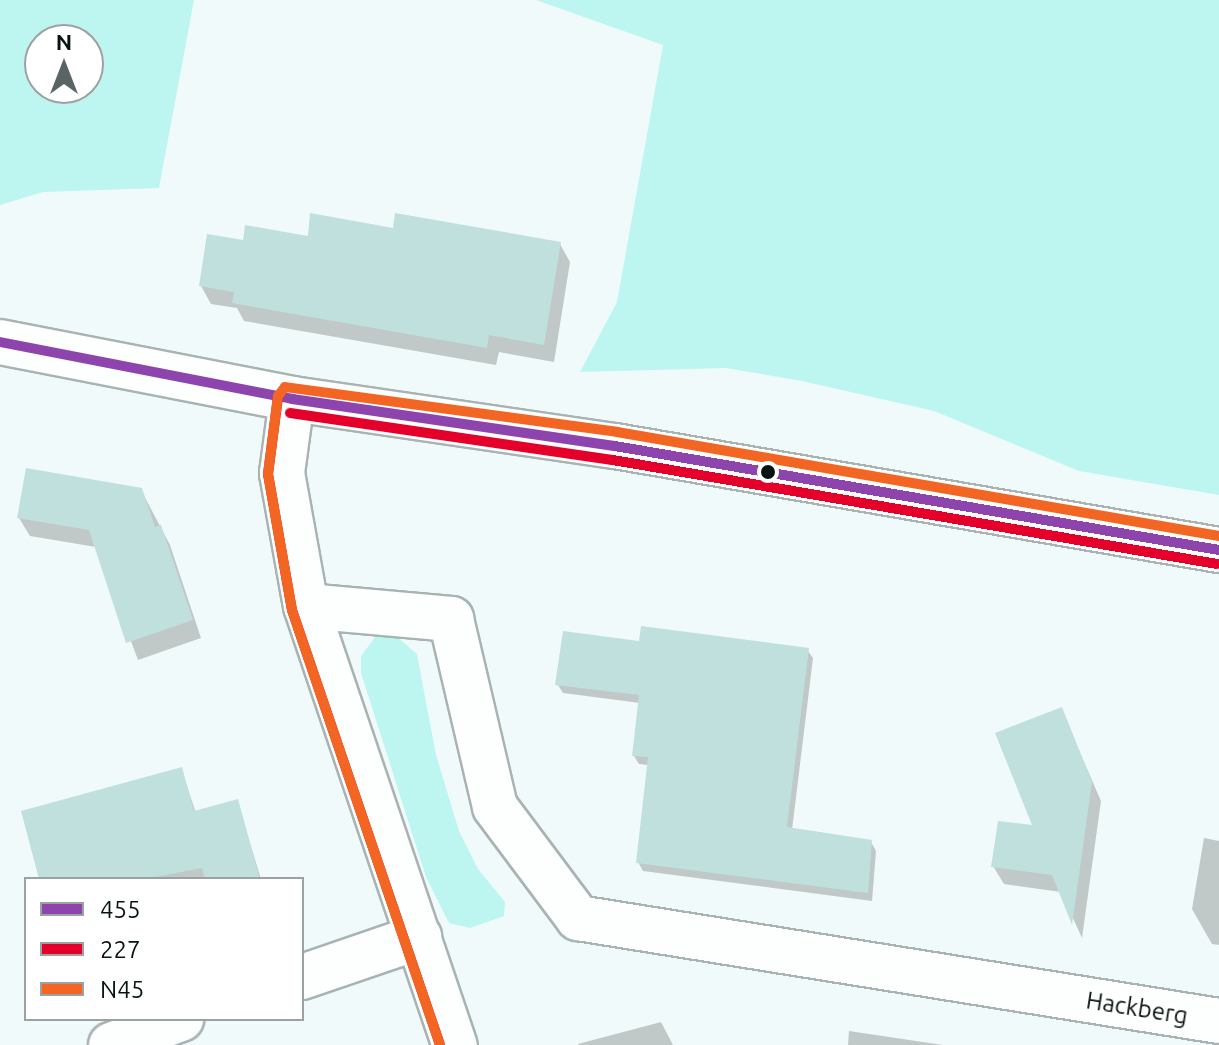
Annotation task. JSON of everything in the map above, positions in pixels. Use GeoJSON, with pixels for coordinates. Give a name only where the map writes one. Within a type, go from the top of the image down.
{"type":"FeatureCollection","features":[{"type":"Feature","properties":{"kind":"street"},"geometry":{"type":"LineString","coordinates":[[0,342],[292,399],[615,446],[1219,550]]}},
{"type":"Feature","properties":{"kind":"street"},"geometry":{"type":"LineString","coordinates":[[292,399],[282,473],[306,606],[455,1045]]}},
{"type":"Feature","properties":{"kind":"street","name":"Hackberg"},"geometry":{"type":"LineString","coordinates":[[306,606],[451,619],[495,807],[578,918],[1219,1021]]}},
{"type":"Feature","properties":{"kind":"street"},"geometry":{"type":"LineString","coordinates":[[304,976],[419,937]]}},
{"type":"Feature","properties":{"kind":"street"},"geometry":{"type":"LineString","coordinates":[[111,1045],[176,1021]]}},
{"type":"Feature","properties":{"kind":"shaded area"},"geometry":{"type":"Polygon","coordinates":[[[0,0],[194,0],[159,188],[43,192],[0,205],[0,0]]]}},
{"type":"Feature","properties":{"kind":"shaded area"},"geometry":{"type":"Polygon","coordinates":[[[536,0],[1219,0],[1219,495],[1079,471],[934,411],[802,381],[726,368],[580,372],[617,302],[663,45],[536,0]]]}},
{"type":"Feature","properties":{"kind":"shaded area"},"geometry":{"type":"Polygon","coordinates":[[[376,636],[396,636],[417,654],[436,755],[459,831],[478,869],[505,902],[504,916],[470,928],[449,923],[426,877],[361,673],[361,656],[376,636]]]}},
{"type":"Feature","properties":{"kind":"building"},"geometry":{"type":"Polygon","coordinates":[[[310,213],[393,228],[395,213],[561,242],[544,345],[489,335],[487,348],[232,303],[234,292],[199,286],[207,234],[243,240],[245,225],[308,236],[310,213]]]}},
{"type":"Feature","properties":{"kind":"building"},"geometry":{"type":"Polygon","coordinates":[[[26,468],[142,488],[155,527],[161,525],[193,620],[126,643],[89,530],[17,518],[26,468]]]}},
{"type":"Feature","properties":{"kind":"building"},"geometry":{"type":"Polygon","coordinates":[[[641,626],[809,648],[787,827],[872,840],[868,893],[636,863],[648,757],[632,756],[639,695],[555,685],[563,631],[639,641],[641,626]]]}},
{"type":"Feature","properties":{"kind":"building"},"geometry":{"type":"Polygon","coordinates":[[[1062,707],[1092,782],[1072,925],[1052,875],[991,867],[998,821],[1032,825],[995,733],[1062,707]]]}},
{"type":"Feature","properties":{"kind":"building"},"geometry":{"type":"Polygon","coordinates":[[[182,767],[194,811],[238,799],[259,877],[204,877],[202,868],[155,877],[38,877],[21,811],[182,767]]]}},
{"type":"Feature","properties":{"kind":"transit line","name":"455"},"geometry":{"type":"LineString","coordinates":[[0,342],[292,399],[615,446],[1219,550]]}},
{"type":"Feature","properties":{"kind":"transit line","name":"N45"},"geometry":{"type":"LineString","coordinates":[[440,1045],[292,610],[268,474],[278,396],[285,387],[617,432],[1219,536]]}},
{"type":"Feature","properties":{"kind":"transit line","name":"227"},"geometry":{"type":"LineString","coordinates":[[278,397],[268,474],[292,610],[440,1045]]}},
{"type":"Feature","properties":{"kind":"transit line","name":"227"},"geometry":{"type":"LineString","coordinates":[[290,413],[613,460],[1217,564]]}}]}
